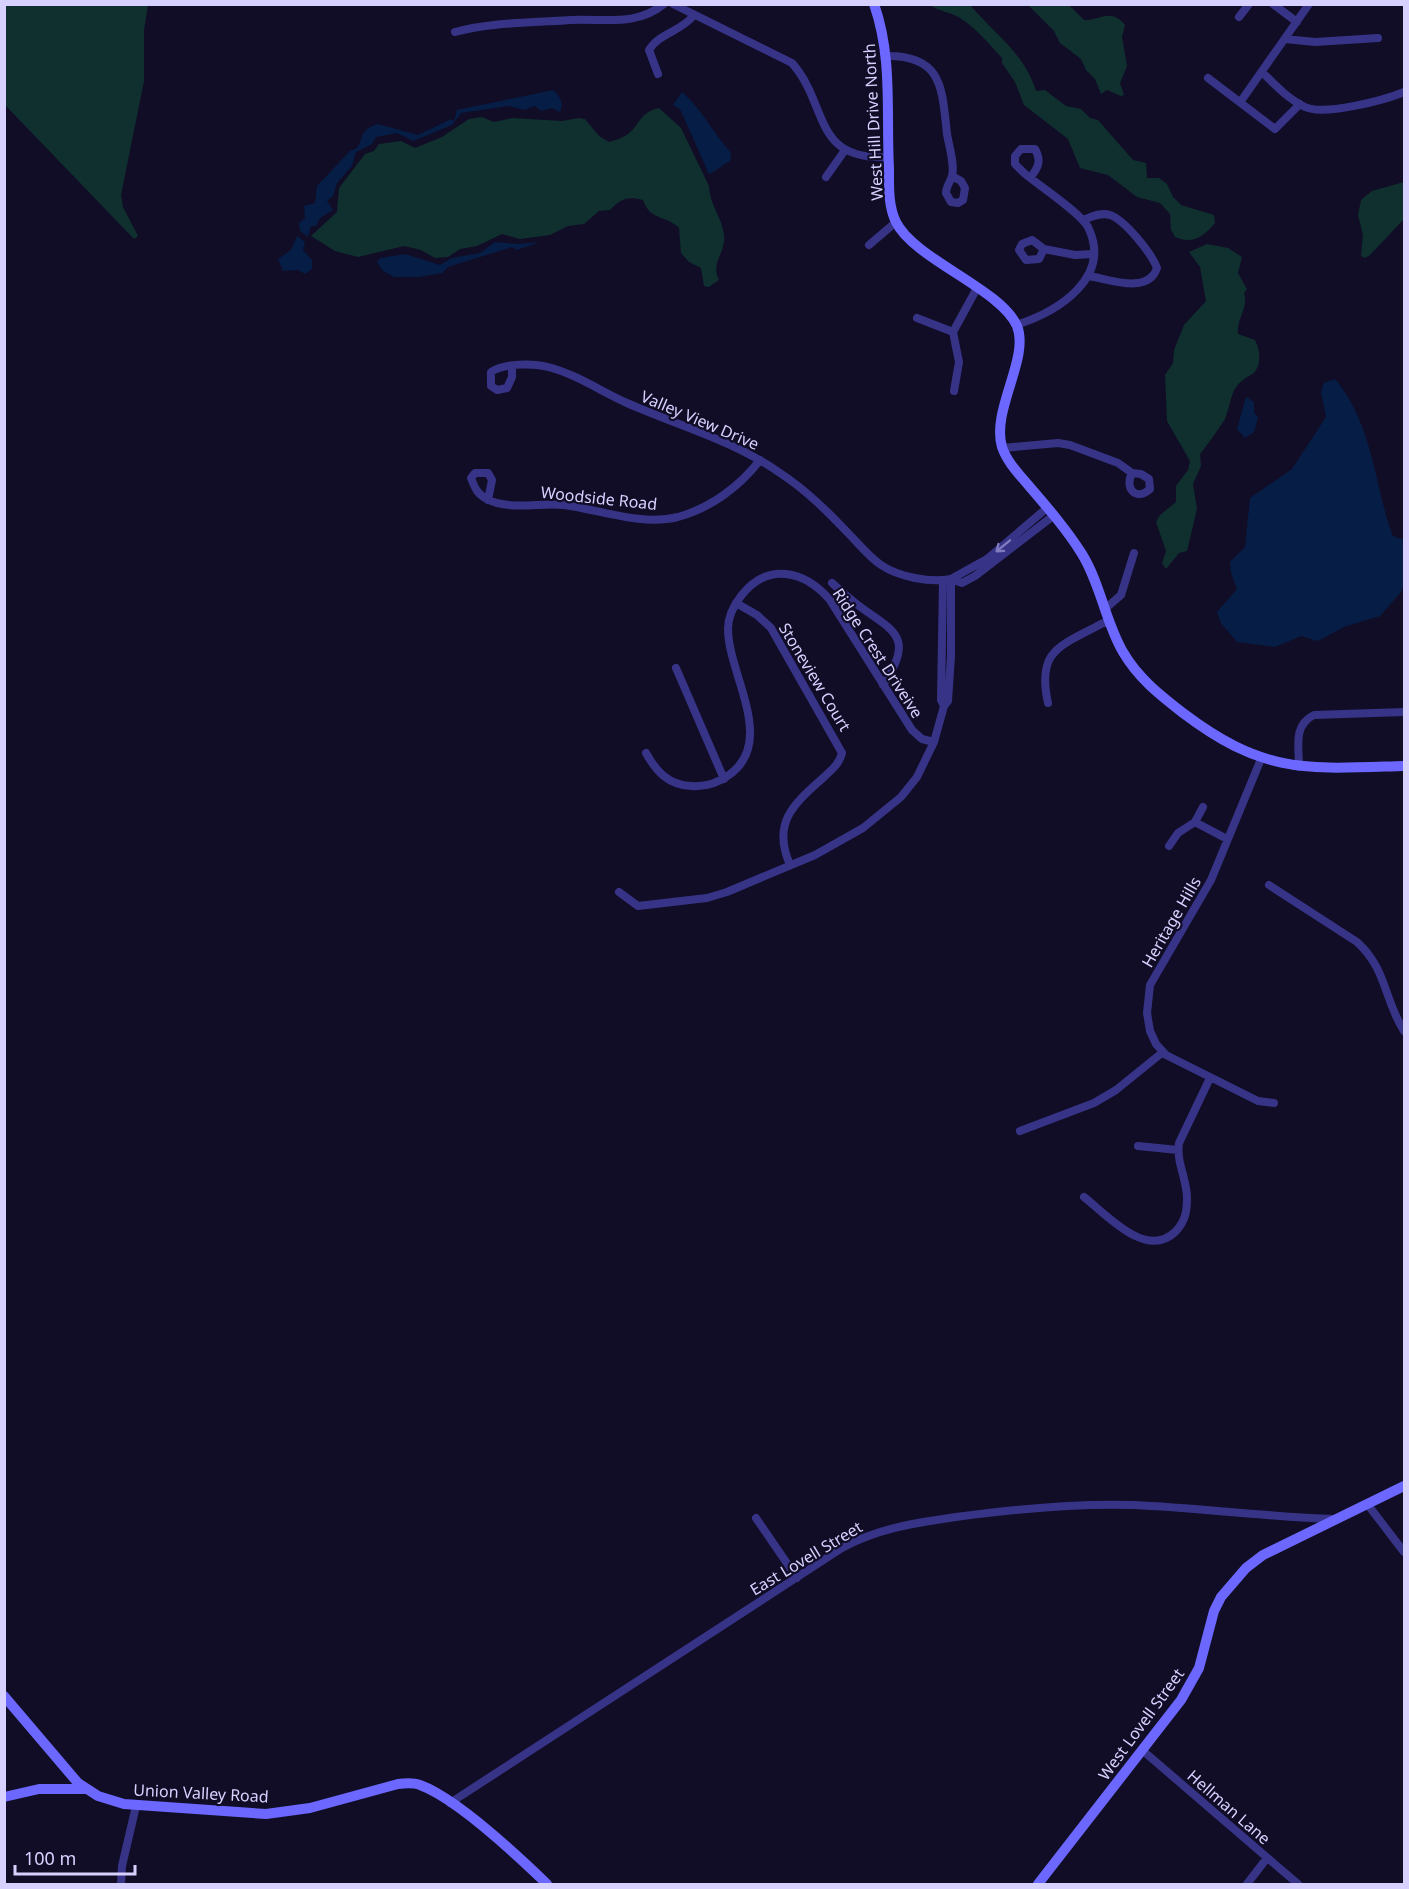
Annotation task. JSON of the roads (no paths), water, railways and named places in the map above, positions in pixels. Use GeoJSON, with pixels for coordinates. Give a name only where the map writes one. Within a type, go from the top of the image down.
{"type":"FeatureCollection","features":[{"type":"Feature","properties":{"kind":"street"},"geometry":{"type":"LineString","coordinates":[[455,32],[489,25],[571,20],[631,21],[653,13],[664,4]]}},
{"type":"Feature","properties":{"kind":"street"},"geometry":{"type":"LineString","coordinates":[[674,4],[693,16],[792,63],[805,80],[823,126],[832,139],[845,150],[857,155],[888,157]]}},
{"type":"Feature","properties":{"kind":"street","name":"West Hill Drive North"},"geometry":{"type":"LineString","coordinates":[[874,4],[881,23],[886,56],[890,192],[896,222],[914,242],[1005,311],[1016,325]]}},
{"type":"Feature","properties":{"kind":"street"},"geometry":{"type":"LineString","coordinates":[[1239,17],[1249,4]]}},
{"type":"Feature","properties":{"kind":"street"},"geometry":{"type":"LineString","coordinates":[[1273,4],[1297,22]]}},
{"type":"Feature","properties":{"kind":"street"},"geometry":{"type":"LineString","coordinates":[[1241,101],[1309,4]]}},
{"type":"Feature","properties":{"kind":"street"},"geometry":{"type":"LineString","coordinates":[[658,74],[649,50],[653,42],[688,23],[693,16]]}},
{"type":"Feature","properties":{"kind":"street"},"geometry":{"type":"LineString","coordinates":[[1285,39],[1315,42],[1378,38]]}},
{"type":"Feature","properties":{"kind":"street"},"geometry":{"type":"LineString","coordinates":[[886,56],[907,56],[917,59],[936,74],[942,92],[952,176]]}},
{"type":"Feature","properties":{"kind":"street"},"geometry":{"type":"LineString","coordinates":[[1262,72],[1308,108],[1351,106],[1404,92]]}},
{"type":"Feature","properties":{"kind":"street"},"geometry":{"type":"LineString","coordinates":[[1208,78],[1275,129],[1300,104]]}},
{"type":"Feature","properties":{"kind":"street"},"geometry":{"type":"LineString","coordinates":[[826,177],[845,150]]}},
{"type":"Feature","properties":{"kind":"street"},"geometry":{"type":"LineString","coordinates":[[1030,178],[1083,220],[1091,239],[1093,254],[1089,276],[1069,298],[1044,314],[1016,325],[1018,348],[1001,422],[1003,448],[1013,467],[1050,512],[1091,570],[1110,622],[1129,661],[1150,686],[1214,735],[1261,759],[1299,767],[1404,766]]}},
{"type":"Feature","properties":{"kind":"street"},"geometry":{"type":"LineString","coordinates":[[1083,220],[1102,214],[1118,220],[1143,246],[1157,268],[1155,275],[1137,284],[1089,276]]}},
{"type":"Feature","properties":{"kind":"street"},"geometry":{"type":"LineString","coordinates":[[869,245],[896,222]]}},
{"type":"Feature","properties":{"kind":"street"},"geometry":{"type":"LineString","coordinates":[[1044,249],[1075,255],[1093,254]]}},
{"type":"Feature","properties":{"kind":"street"},"geometry":{"type":"LineString","coordinates":[[954,391],[959,362],[952,332],[976,288]]}},
{"type":"Feature","properties":{"kind":"street"},"geometry":{"type":"LineString","coordinates":[[917,318],[952,332]]}},
{"type":"Feature","properties":{"kind":"street","name":"Valley View Drive"},"geometry":{"type":"LineString","coordinates":[[512,368],[526,364],[549,367],[629,404],[737,447],[805,491],[881,565],[914,577],[947,580]]}},
{"type":"Feature","properties":{"kind":"street"},"geometry":{"type":"LineString","coordinates":[[1003,448],[1058,443],[1119,463],[1132,473]]}},
{"type":"Feature","properties":{"kind":"street","name":"Woodside Road"},"geometry":{"type":"LineString","coordinates":[[488,500],[503,503],[563,505],[634,518],[679,517],[738,485],[759,460]]}},
{"type":"Feature","properties":{"kind":"street"},"geometry":{"type":"LineString","coordinates":[[947,580],[987,559],[1050,512]]}},
{"type":"Feature","properties":{"kind":"street"},"geometry":{"type":"LineString","coordinates":[[1106,608],[1120,595],[1134,553]]}},
{"type":"Feature","properties":{"kind":"street","name":"Ridge Crest Driveive"},"geometry":{"type":"LineString","coordinates":[[724,779],[744,760],[750,739],[750,723],[728,630],[729,619],[736,603],[755,582],[783,573],[805,578],[817,585],[835,608],[916,735],[934,742]]}},
{"type":"Feature","properties":{"kind":"street"},"geometry":{"type":"LineString","coordinates":[[619,891],[638,906],[697,899],[727,892],[815,855],[880,817],[901,797],[917,777],[934,742],[944,706],[948,701],[952,626],[947,580]]}},
{"type":"Feature","properties":{"kind":"street"},"geometry":{"type":"LineString","coordinates":[[944,706],[941,700],[942,628],[947,580]]}},
{"type":"Feature","properties":{"kind":"street"},"geometry":{"type":"LineString","coordinates":[[832,583],[870,617],[895,631],[899,637],[894,669],[883,685]]}},
{"type":"Feature","properties":{"kind":"street"},"geometry":{"type":"LineString","coordinates":[[835,608],[848,597]]}},
{"type":"Feature","properties":{"kind":"street","name":"Stoneview Court"},"geometry":{"type":"LineString","coordinates":[[736,603],[757,615],[771,628],[842,753],[840,761],[798,802],[786,820],[781,836],[782,848],[790,865]]}},
{"type":"Feature","properties":{"kind":"street"},"geometry":{"type":"LineString","coordinates":[[1048,703],[1044,671],[1050,658],[1059,648],[1102,623],[1110,622]]}},
{"type":"Feature","properties":{"kind":"street"},"geometry":{"type":"LineString","coordinates":[[942,628],[952,626]]}},
{"type":"Feature","properties":{"kind":"street"},"geometry":{"type":"LineString","coordinates":[[942,657],[951,656]]}},
{"type":"Feature","properties":{"kind":"street"},"geometry":{"type":"LineString","coordinates":[[646,753],[655,770],[672,782],[696,786],[724,779],[676,668]]}},
{"type":"Feature","properties":{"kind":"street"},"geometry":{"type":"LineString","coordinates":[[1299,767],[1299,732],[1306,719],[1314,715],[1404,712]]}},
{"type":"Feature","properties":{"kind":"street","name":"Heritage Hills"},"geometry":{"type":"LineString","coordinates":[[1261,759],[1198,906],[1150,986],[1147,1013],[1150,1031],[1163,1052],[1184,1066],[1258,1101],[1274,1103]]}},
{"type":"Feature","properties":{"kind":"street"},"geometry":{"type":"LineString","coordinates":[[1169,846],[1178,833],[1195,822],[1203,807]]}},
{"type":"Feature","properties":{"kind":"street"},"geometry":{"type":"LineString","coordinates":[[1195,822],[1227,839]]}},
{"type":"Feature","properties":{"kind":"street"},"geometry":{"type":"LineString","coordinates":[[1269,885],[1357,942],[1370,954],[1379,969],[1404,1031]]}},
{"type":"Feature","properties":{"kind":"street"},"geometry":{"type":"LineString","coordinates":[[1020,1131],[1094,1102],[1116,1090],[1163,1052]]}},
{"type":"Feature","properties":{"kind":"street"},"geometry":{"type":"LineString","coordinates":[[1084,1197],[1139,1239],[1154,1242],[1173,1234],[1186,1214],[1187,1195],[1178,1150],[1184,1130],[1210,1078]]}},
{"type":"Feature","properties":{"kind":"street"},"geometry":{"type":"LineString","coordinates":[[1138,1146],[1178,1150]]}},
{"type":"Feature","properties":{"kind":"street","name":"West Lovell Street"},"geometry":{"type":"LineString","coordinates":[[1038,1884],[1142,1750],[1192,1680],[1199,1666],[1214,1611],[1231,1583],[1263,1555],[1404,1486]]}},
{"type":"Feature","properties":{"kind":"street","name":"East Lovell Street"},"geometry":{"type":"LineString","coordinates":[[450,1803],[842,1548],[873,1533],[918,1522],[976,1514],[1078,1505],[1133,1505],[1339,1519]]}},
{"type":"Feature","properties":{"kind":"street"},"geometry":{"type":"LineString","coordinates":[[1368,1505],[1404,1552]]}},
{"type":"Feature","properties":{"kind":"street"},"geometry":{"type":"LineString","coordinates":[[756,1518],[797,1578]]}},
{"type":"Feature","properties":{"kind":"street","name":"Union Valley Road"},"geometry":{"type":"LineString","coordinates":[[4,1696],[86,1790],[112,1801],[136,1806],[247,1814],[279,1813],[412,1783],[433,1791],[450,1803],[495,1837],[547,1884]]}},
{"type":"Feature","properties":{"kind":"street","name":"Hellman Lane"},"geometry":{"type":"LineString","coordinates":[[1142,1750],[1298,1884]]}},
{"type":"Feature","properties":{"kind":"street"},"geometry":{"type":"LineString","coordinates":[[4,1797],[39,1789],[86,1790]]}},
{"type":"Feature","properties":{"kind":"street"},"geometry":{"type":"LineString","coordinates":[[121,1884],[122,1866],[136,1806]]}},
{"type":"Feature","properties":{"kind":"street"},"geometry":{"type":"LineString","coordinates":[[1247,1884],[1267,1858]]}},
{"type":"Feature","properties":{"kind":"water"},"geometry":{"type":"Polygon","coordinates":[[[553,90],[561,100],[560,112],[552,108],[541,111],[535,106],[524,110],[509,106],[461,113],[452,125],[413,141],[397,133],[376,137],[372,144],[356,152],[352,166],[337,183],[333,196],[327,201],[333,210],[320,218],[316,226],[311,226],[308,237],[300,231],[299,223],[305,218],[304,206],[315,203],[317,186],[350,151],[357,148],[368,128],[378,124],[418,135],[451,119],[454,121],[457,110],[553,90]]]}},
{"type":"Feature","properties":{"kind":"water"},"geometry":{"type":"Polygon","coordinates":[[[682,92],[696,106],[731,153],[730,161],[709,174],[680,109],[673,105],[682,92]]]}},
{"type":"Feature","properties":{"kind":"water"},"geometry":{"type":"Polygon","coordinates":[[[297,236],[305,242],[303,250],[312,260],[312,269],[305,274],[298,270],[283,271],[278,259],[291,250],[297,236]]]}},
{"type":"Feature","properties":{"kind":"water"},"geometry":{"type":"Polygon","coordinates":[[[495,242],[518,244],[540,242],[517,250],[512,247],[448,267],[442,273],[419,277],[394,277],[383,271],[377,262],[380,258],[405,254],[440,265],[452,258],[480,253],[495,242]]]}},
{"type":"Feature","properties":{"kind":"water"},"geometry":{"type":"Polygon","coordinates":[[[1335,379],[1347,395],[1363,430],[1393,536],[1404,540],[1404,586],[1380,616],[1344,627],[1318,641],[1301,636],[1275,647],[1237,642],[1221,623],[1217,612],[1237,589],[1230,562],[1245,547],[1250,498],[1292,469],[1326,417],[1321,392],[1324,383],[1335,379]]]}},
{"type":"Feature","properties":{"kind":"water"},"geometry":{"type":"Polygon","coordinates":[[[1246,397],[1254,402],[1254,412],[1258,418],[1254,432],[1245,438],[1237,429],[1246,397]]]}}]}
